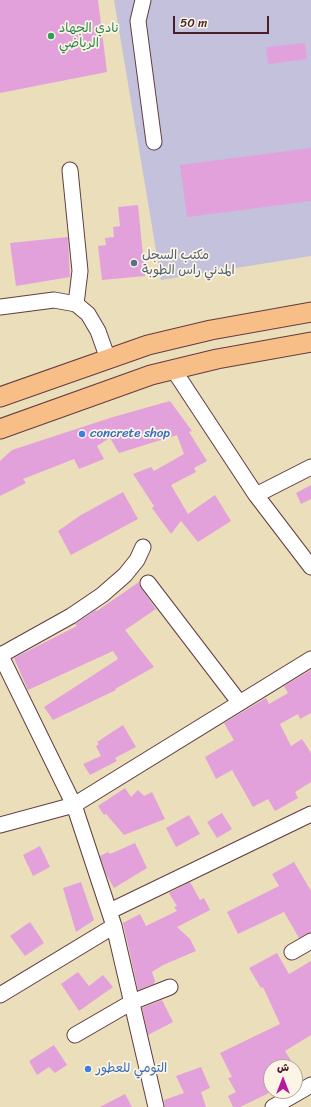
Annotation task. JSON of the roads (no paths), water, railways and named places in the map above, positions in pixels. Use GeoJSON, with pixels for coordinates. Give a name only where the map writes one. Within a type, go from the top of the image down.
{"type":"FeatureCollection","features":[{"type":"Feature","properties":{"kind":"main road"},"geometry":{"type":"LineString","coordinates":[[0,397],[148,345],[211,330],[311,312]]}},
{"type":"Feature","properties":{"kind":"main road"},"geometry":{"type":"LineString","coordinates":[[0,429],[151,375],[217,359],[311,342]]}},
{"type":"Feature","properties":{"kind":"main road"},"geometry":{"type":"LineString","coordinates":[[0,433],[23,420]]}},
{"type":"Feature","properties":{"kind":"street"},"geometry":{"type":"LineString","coordinates":[[143,0],[138,21],[154,142]]}},
{"type":"Feature","properties":{"kind":"street"},"geometry":{"type":"LineString","coordinates":[[70,170],[80,271],[76,304]]}},
{"type":"Feature","properties":{"kind":"street"},"geometry":{"type":"LineString","coordinates":[[0,307],[54,300],[76,304],[88,314],[98,331],[108,359]]}},
{"type":"Feature","properties":{"kind":"street"},"geometry":{"type":"LineString","coordinates":[[173,369],[256,496],[311,567]]}},
{"type":"Feature","properties":{"kind":"street"},"geometry":{"type":"LineString","coordinates":[[256,496],[311,467]]}},
{"type":"Feature","properties":{"kind":"street"},"geometry":{"type":"LineString","coordinates":[[143,547],[137,560],[125,575],[102,595],[71,616],[0,654],[74,805],[114,926],[156,1107]]}},
{"type":"Feature","properties":{"kind":"street"},"geometry":{"type":"LineString","coordinates":[[148,583],[239,702]]}},
{"type":"Feature","properties":{"kind":"street"},"geometry":{"type":"LineString","coordinates":[[0,825],[74,805],[311,659]]}},
{"type":"Feature","properties":{"kind":"street"},"geometry":{"type":"LineString","coordinates":[[110,912],[311,814]]}},
{"type":"Feature","properties":{"kind":"street"},"geometry":{"type":"LineString","coordinates":[[0,995],[114,926]]}},
{"type":"Feature","properties":{"kind":"street"},"geometry":{"type":"LineString","coordinates":[[292,952],[311,941]]}},
{"type":"Feature","properties":{"kind":"street"},"geometry":{"type":"LineString","coordinates":[[75,1035],[132,1002],[170,987]]}},
{"type":"Feature","properties":{"kind":"street"},"geometry":{"type":"LineString","coordinates":[[273,1107],[311,1085]]}},
{"type":"Feature","properties":{"kind":"place","name":"نادي الجهاد الرياضي"},"geometry":{"type":"Point","coordinates":[51,36]}},
{"type":"Feature","properties":{"kind":"place","name":"مكتب السجل المدني راس الطوبة"},"geometry":{"type":"Point","coordinates":[134,263]}},
{"type":"Feature","properties":{"kind":"place","name":"concrete shop"},"geometry":{"type":"Point","coordinates":[82,434]}},
{"type":"Feature","properties":{"kind":"place","name":"التومي للعطور"},"geometry":{"type":"Point","coordinates":[88,1069]}}]}
